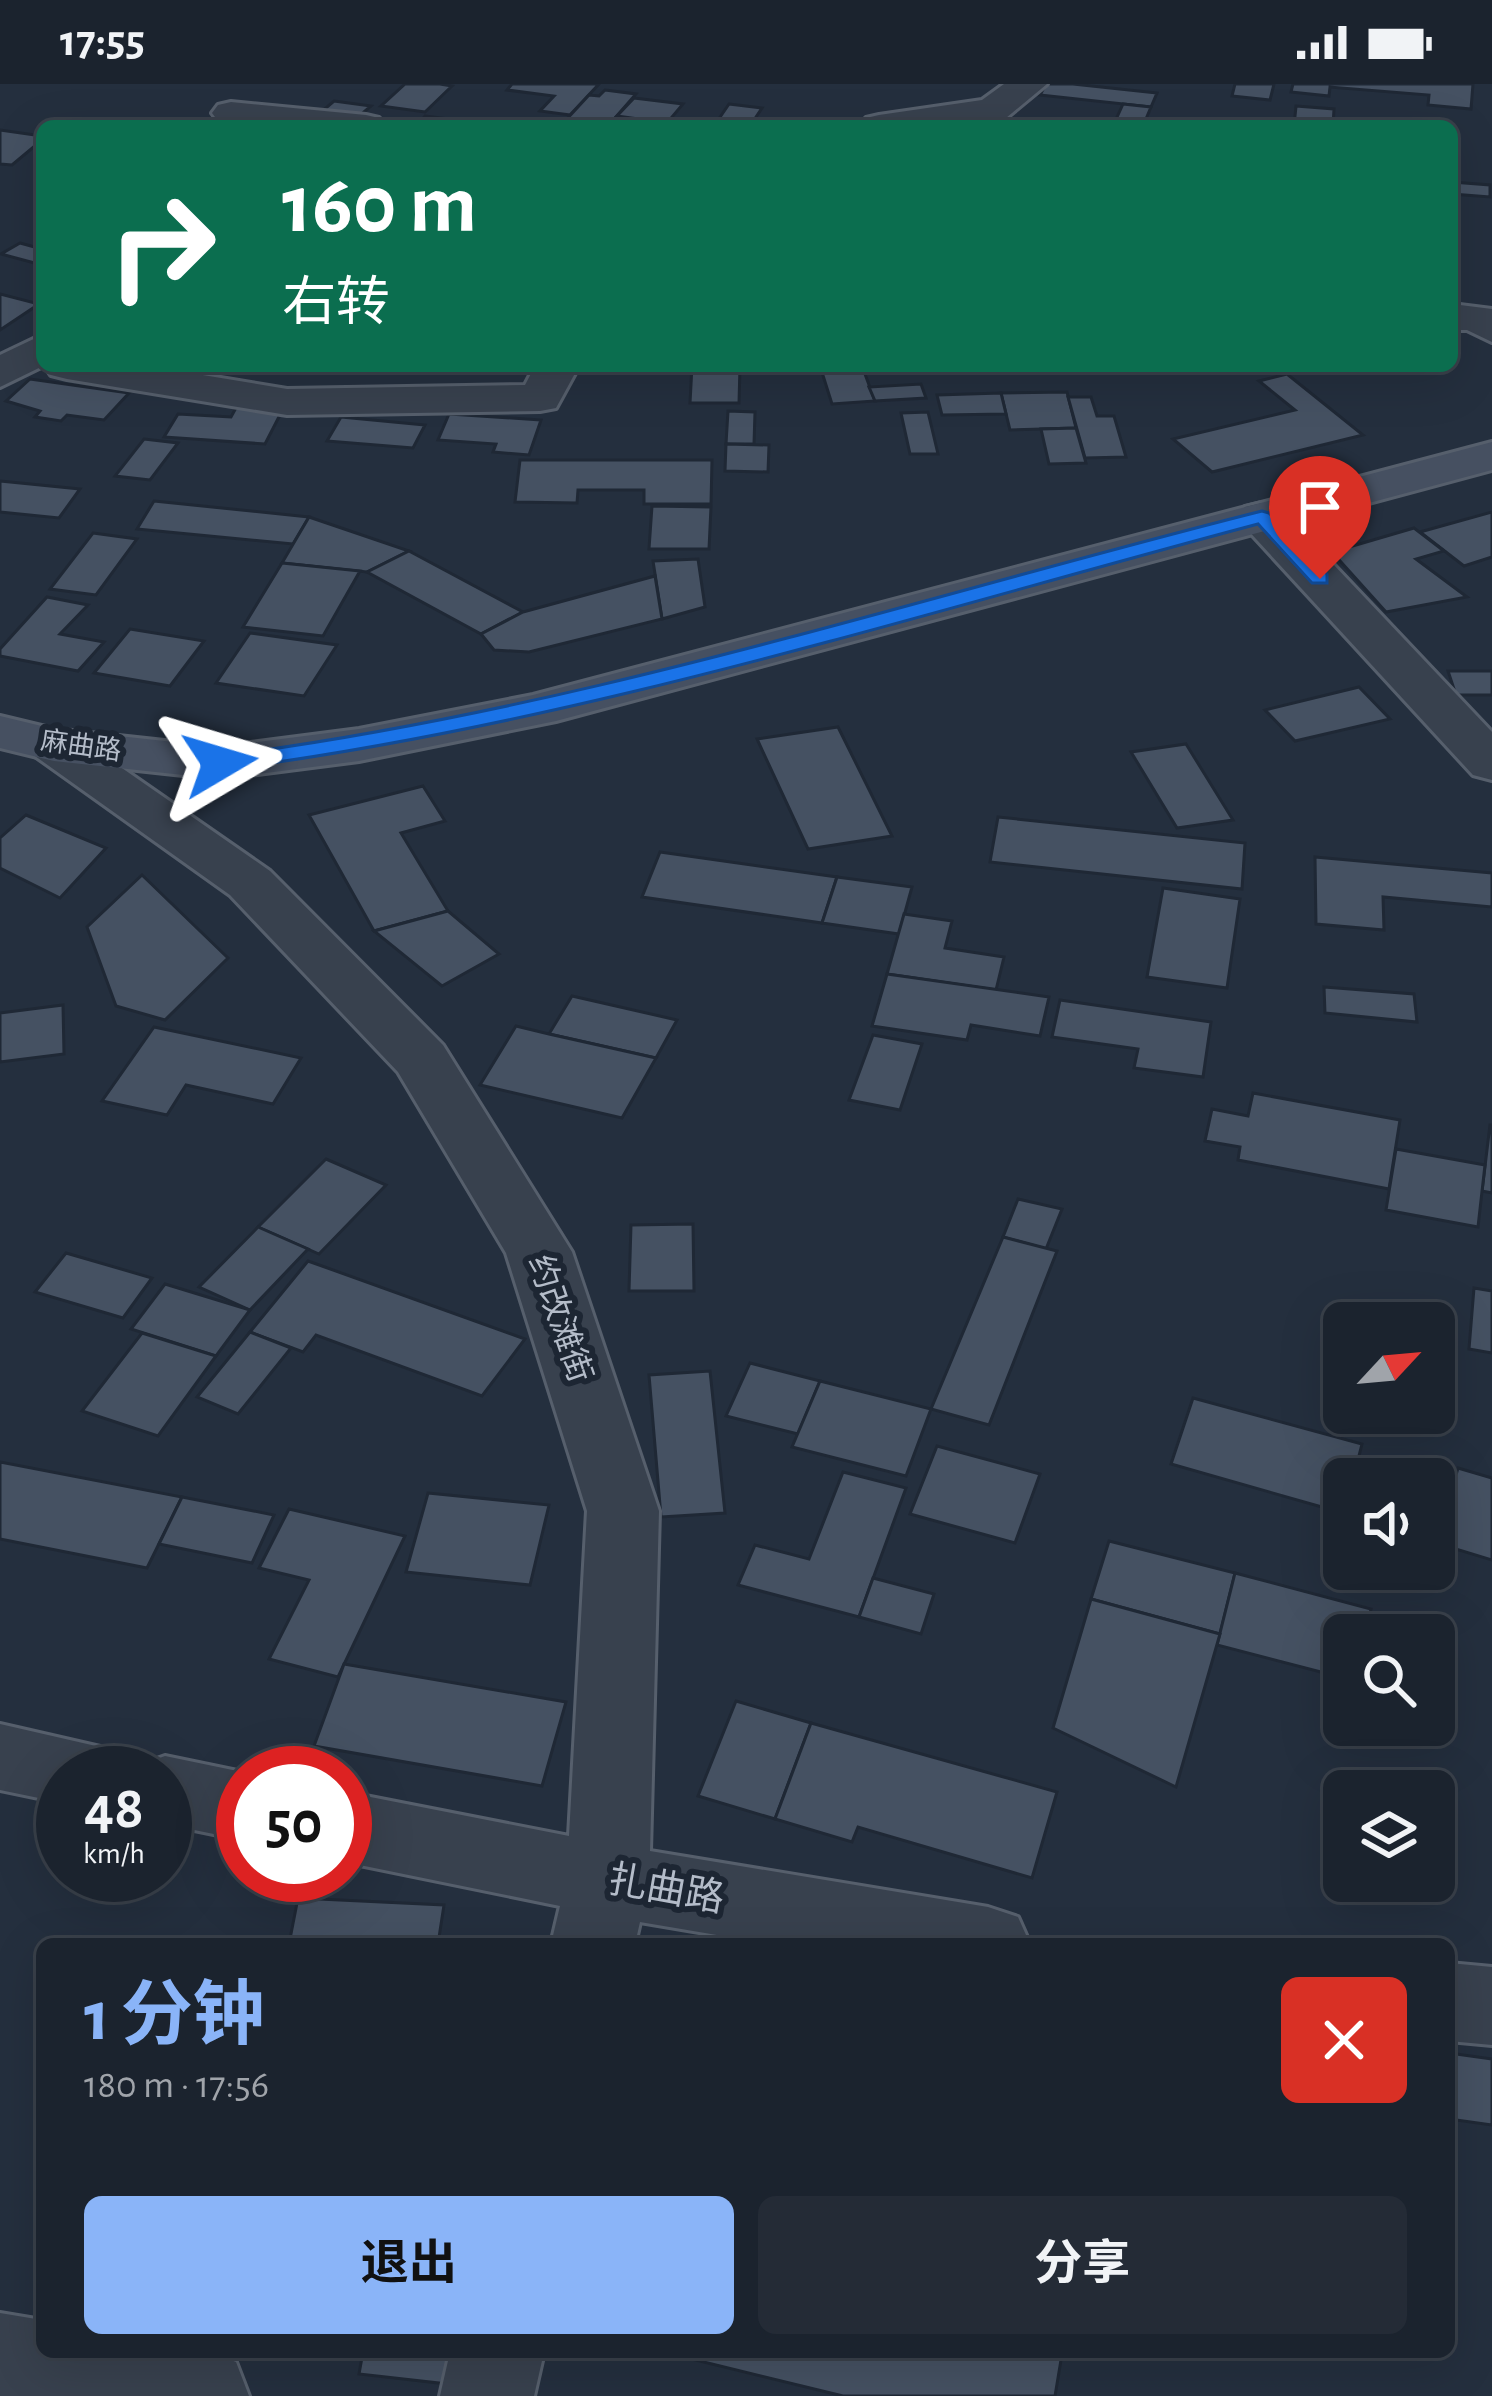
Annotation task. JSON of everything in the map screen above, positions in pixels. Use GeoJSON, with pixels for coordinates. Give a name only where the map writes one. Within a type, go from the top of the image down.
{"type":"FeatureCollection","features":[{"type":"Feature","properties":{"kind":"main road","name":"麻曲路"},"geometry":{"type":"LineString","coordinates":[[27,738],[220,763],[359,745],[537,710],[1492,456]]}},
{"type":"Feature","properties":{"kind":"street"},"geometry":{"type":"LineString","coordinates":[[922,120],[993,110],[1028,84]]}},
{"type":"Feature","properties":{"kind":"street"},"geometry":{"type":"LineString","coordinates":[[232,108],[321,120]]}},
{"type":"Feature","properties":{"kind":"street"},"geometry":{"type":"LineString","coordinates":[[1458,317],[1478,318],[1492,329]]}},
{"type":"Feature","properties":{"kind":"street"},"geometry":{"type":"LineString","coordinates":[[98,372],[287,402],[540,398],[554,372]]}},
{"type":"Feature","properties":{"kind":"street"},"geometry":{"type":"LineString","coordinates":[[1262,517],[1492,764]]}},
{"type":"Feature","properties":{"kind":"street","name":"约改滩街"},"geometry":{"type":"LineString","coordinates":[[27,738],[250,883],[422,1059],[538,1252],[623,1511],[600,1912]]}},
{"type":"Feature","properties":{"kind":"street"},"geometry":{"type":"LineString","coordinates":[[0,1756],[36,1764]]}},
{"type":"Feature","properties":{"kind":"street","name":"扎曲路"},"geometry":{"type":"LineString","coordinates":[[372,1836],[600,1912],[915,1938]]}},
{"type":"Feature","properties":{"kind":"street"},"geometry":{"type":"LineString","coordinates":[[1455,2003],[1492,2006]]}},
{"type":"Feature","properties":{"kind":"street"},"geometry":{"type":"LineString","coordinates":[[487,2396],[496,2358]]}},
{"type":"Feature","properties":{"kind":"street"},"geometry":{"type":"LineString","coordinates":[[0,2360],[202,2396]]}},
{"type":"Feature","properties":{"kind":"building"},"geometry":{"type":"Polygon","coordinates":[[[405,84],[452,86],[425,112],[381,106],[405,84]]]}},
{"type":"Feature","properties":{"kind":"building"},"geometry":{"type":"Polygon","coordinates":[[[512,84],[599,84],[570,115],[540,111],[554,96],[507,90],[512,84]]]}},
{"type":"Feature","properties":{"kind":"building"},"geometry":{"type":"Polygon","coordinates":[[[1046,84],[1157,93],[1151,107],[1040,95],[1046,84]]]}},
{"type":"Feature","properties":{"kind":"building"},"geometry":{"type":"Polygon","coordinates":[[[1235,84],[1274,84],[1270,100],[1232,96],[1235,84]]]}},
{"type":"Feature","properties":{"kind":"building"},"geometry":{"type":"Polygon","coordinates":[[[1293,84],[1473,84],[1471,109],[1428,105],[1429,95],[1330,87],[1329,96],[1291,92],[1293,84]]]}},
{"type":"Feature","properties":{"kind":"building"},"geometry":{"type":"Polygon","coordinates":[[[605,90],[636,94],[613,120],[566,120],[589,95],[599,96],[605,90]]]}},
{"type":"Feature","properties":{"kind":"building"},"geometry":{"type":"Polygon","coordinates":[[[634,98],[683,104],[670,120],[617,116],[634,98]]]}},
{"type":"Feature","properties":{"kind":"building"},"geometry":{"type":"Polygon","coordinates":[[[334,101],[371,106],[357,118],[320,113],[334,101]]]}},
{"type":"Feature","properties":{"kind":"building"},"geometry":{"type":"Polygon","coordinates":[[[729,104],[762,108],[754,120],[718,120],[729,104]]]}},
{"type":"Feature","properties":{"kind":"building"},"geometry":{"type":"Polygon","coordinates":[[[1123,104],[1151,107],[1146,120],[1116,120],[1123,104]]]}},
{"type":"Feature","properties":{"kind":"building"},"geometry":{"type":"Polygon","coordinates":[[[1296,106],[1334,109],[1333,120],[1295,120],[1296,106]]]}},
{"type":"Feature","properties":{"kind":"building"},"geometry":{"type":"Polygon","coordinates":[[[0,130],[36,135],[36,145],[12,165],[0,164],[0,130]]]}},
{"type":"Feature","properties":{"kind":"building"},"geometry":{"type":"Polygon","coordinates":[[[1458,182],[1490,185],[1490,197],[1458,194],[1458,182]]]}},
{"type":"Feature","properties":{"kind":"building"},"geometry":{"type":"Polygon","coordinates":[[[20,243],[36,247],[36,263],[1,254],[20,243]]]}},
{"type":"Feature","properties":{"kind":"building"},"geometry":{"type":"Polygon","coordinates":[[[0,294],[36,303],[36,306],[0,330],[0,294]]]}},
{"type":"Feature","properties":{"kind":"building"},"geometry":{"type":"Polygon","coordinates":[[[692,372],[740,372],[739,403],[690,403],[692,372]]]}},
{"type":"Feature","properties":{"kind":"building"},"geometry":{"type":"Polygon","coordinates":[[[822,372],[864,372],[875,401],[832,404],[822,372]]]}},
{"type":"Feature","properties":{"kind":"building"},"geometry":{"type":"Polygon","coordinates":[[[1287,374],[1363,435],[1212,472],[1173,439],[1295,410],[1259,381],[1287,374]]]}},
{"type":"Feature","properties":{"kind":"building"},"geometry":{"type":"Polygon","coordinates":[[[30,379],[129,393],[104,420],[67,415],[61,421],[35,417],[40,411],[6,401],[30,379]]]}},
{"type":"Feature","properties":{"kind":"building"},"geometry":{"type":"Polygon","coordinates":[[[921,384],[926,398],[875,401],[869,387],[921,384]]]}},
{"type":"Feature","properties":{"kind":"building"},"geometry":{"type":"Polygon","coordinates":[[[1067,392],[1076,428],[1010,430],[1001,393],[1067,392]]]}},
{"type":"Feature","properties":{"kind":"building"},"geometry":{"type":"Polygon","coordinates":[[[1001,393],[1006,414],[942,415],[937,395],[1001,393]]]}},
{"type":"Feature","properties":{"kind":"building"},"geometry":{"type":"Polygon","coordinates":[[[1068,397],[1091,397],[1097,416],[1114,416],[1126,457],[1085,458],[1068,397]]]}},
{"type":"Feature","properties":{"kind":"building"},"geometry":{"type":"Polygon","coordinates":[[[237,406],[283,409],[265,444],[164,437],[178,414],[231,417],[237,406]]]}},
{"type":"Feature","properties":{"kind":"building"},"geometry":{"type":"Polygon","coordinates":[[[728,411],[755,412],[754,444],[726,444],[728,411]]]}},
{"type":"Feature","properties":{"kind":"building"},"geometry":{"type":"Polygon","coordinates":[[[928,412],[938,454],[910,454],[901,413],[928,412]]]}},
{"type":"Feature","properties":{"kind":"building"},"geometry":{"type":"Polygon","coordinates":[[[449,414],[541,420],[529,455],[493,452],[496,444],[438,440],[449,414]]]}},
{"type":"Feature","properties":{"kind":"building"},"geometry":{"type":"Polygon","coordinates":[[[341,417],[425,425],[413,448],[327,441],[341,417]]]}},
{"type":"Feature","properties":{"kind":"building"},"geometry":{"type":"Polygon","coordinates":[[[1076,428],[1086,463],[1049,464],[1041,429],[1076,428]]]}},
{"type":"Feature","properties":{"kind":"building"},"geometry":{"type":"Polygon","coordinates":[[[144,439],[178,443],[150,480],[115,476],[144,439]]]}},
{"type":"Feature","properties":{"kind":"building"},"geometry":{"type":"Polygon","coordinates":[[[726,444],[769,445],[768,472],[725,471],[726,444]]]}},
{"type":"Feature","properties":{"kind":"building"},"geometry":{"type":"Polygon","coordinates":[[[520,460],[712,460],[711,504],[644,504],[644,490],[578,490],[577,503],[515,502],[520,460]]]}},
{"type":"Feature","properties":{"kind":"building"},"geometry":{"type":"Polygon","coordinates":[[[0,481],[80,489],[59,518],[0,512],[0,481]]]}},
{"type":"Feature","properties":{"kind":"building"},"geometry":{"type":"Polygon","coordinates":[[[154,501],[309,517],[293,544],[137,529],[154,501]]]}},
{"type":"Feature","properties":{"kind":"building"},"geometry":{"type":"Polygon","coordinates":[[[652,506],[711,507],[709,549],[649,549],[652,506]]]}},
{"type":"Feature","properties":{"kind":"building"},"geometry":{"type":"Polygon","coordinates":[[[1492,512],[1492,557],[1464,566],[1420,532],[1492,512]]]}},
{"type":"Feature","properties":{"kind":"building"},"geometry":{"type":"Polygon","coordinates":[[[309,517],[409,551],[367,572],[282,563],[309,517]]]}},
{"type":"Feature","properties":{"kind":"building"},"geometry":{"type":"Polygon","coordinates":[[[1414,528],[1444,551],[1416,559],[1467,597],[1386,612],[1332,552],[1414,528]]]}},
{"type":"Feature","properties":{"kind":"building"},"geometry":{"type":"Polygon","coordinates":[[[93,533],[137,539],[96,595],[50,589],[93,533]]]}},
{"type":"Feature","properties":{"kind":"building"},"geometry":{"type":"Polygon","coordinates":[[[409,551],[523,612],[481,634],[367,572],[409,551]]]}},
{"type":"Feature","properties":{"kind":"building"},"geometry":{"type":"Polygon","coordinates":[[[698,559],[705,607],[662,619],[653,561],[698,559]]]}},
{"type":"Feature","properties":{"kind":"building"},"geometry":{"type":"Polygon","coordinates":[[[282,563],[360,571],[323,636],[243,627],[282,563]]]}},
{"type":"Feature","properties":{"kind":"building"},"geometry":{"type":"Polygon","coordinates":[[[655,576],[662,619],[529,652],[494,650],[481,634],[523,612],[655,576]]]}},
{"type":"Feature","properties":{"kind":"building"},"geometry":{"type":"Polygon","coordinates":[[[47,597],[88,605],[60,634],[104,642],[78,671],[0,656],[0,649],[47,597]]]}},
{"type":"Feature","properties":{"kind":"building"},"geometry":{"type":"Polygon","coordinates":[[[130,629],[204,641],[170,686],[94,673],[130,629]]]}},
{"type":"Feature","properties":{"kind":"building"},"geometry":{"type":"Polygon","coordinates":[[[250,633],[337,645],[304,696],[216,683],[250,633]]]}},
{"type":"Feature","properties":{"kind":"building"},"geometry":{"type":"Polygon","coordinates":[[[1448,671],[1492,671],[1492,695],[1456,695],[1448,671]]]}},
{"type":"Feature","properties":{"kind":"building"},"geometry":{"type":"Polygon","coordinates":[[[1359,687],[1390,719],[1295,741],[1265,710],[1359,687]]]}},
{"type":"Feature","properties":{"kind":"building"},"geometry":{"type":"Polygon","coordinates":[[[838,727],[892,836],[808,849],[757,739],[838,727]]]}},
{"type":"Feature","properties":{"kind":"building"},"geometry":{"type":"Polygon","coordinates":[[[1186,744],[1233,820],[1177,828],[1131,752],[1186,744]]]}},
{"type":"Feature","properties":{"kind":"building"},"geometry":{"type":"Polygon","coordinates":[[[423,786],[445,821],[401,833],[448,911],[374,931],[309,815],[423,786]]]}},
{"type":"Feature","properties":{"kind":"building"},"geometry":{"type":"Polygon","coordinates":[[[26,815],[106,848],[60,898],[0,868],[0,838],[26,815]]]}},
{"type":"Feature","properties":{"kind":"building"},"geometry":{"type":"Polygon","coordinates":[[[998,817],[1245,843],[1242,889],[990,862],[998,817]]]}},
{"type":"Feature","properties":{"kind":"building"},"geometry":{"type":"Polygon","coordinates":[[[660,852],[837,877],[822,923],[642,897],[660,852]]]}},
{"type":"Feature","properties":{"kind":"building"},"geometry":{"type":"Polygon","coordinates":[[[1315,857],[1492,873],[1492,907],[1383,897],[1384,930],[1316,924],[1315,857]]]}},
{"type":"Feature","properties":{"kind":"building"},"geometry":{"type":"Polygon","coordinates":[[[142,875],[228,958],[165,1020],[116,1006],[87,927],[142,875]]]}},
{"type":"Feature","properties":{"kind":"building"},"geometry":{"type":"Polygon","coordinates":[[[837,877],[912,887],[899,934],[822,923],[837,877]]]}},
{"type":"Feature","properties":{"kind":"building"},"geometry":{"type":"Polygon","coordinates":[[[1163,888],[1240,899],[1227,988],[1147,977],[1163,888]]]}},
{"type":"Feature","properties":{"kind":"building"},"geometry":{"type":"Polygon","coordinates":[[[448,911],[499,954],[442,986],[374,931],[448,911]]]}},
{"type":"Feature","properties":{"kind":"building"},"geometry":{"type":"Polygon","coordinates":[[[904,914],[952,921],[945,948],[1004,957],[996,990],[887,974],[904,914]]]}},
{"type":"Feature","properties":{"kind":"building"},"geometry":{"type":"Polygon","coordinates":[[[887,974],[1049,997],[1040,1036],[971,1025],[967,1040],[872,1026],[887,974]]]}},
{"type":"Feature","properties":{"kind":"building"},"geometry":{"type":"Polygon","coordinates":[[[1324,987],[1414,994],[1417,1022],[1325,1013],[1324,987]]]}},
{"type":"Feature","properties":{"kind":"building"},"geometry":{"type":"Polygon","coordinates":[[[572,996],[677,1020],[656,1058],[549,1034],[572,996]]]}},
{"type":"Feature","properties":{"kind":"building"},"geometry":{"type":"Polygon","coordinates":[[[1060,1000],[1211,1022],[1203,1077],[1134,1068],[1138,1049],[1052,1037],[1060,1000]]]}},
{"type":"Feature","properties":{"kind":"building"},"geometry":{"type":"Polygon","coordinates":[[[63,1005],[64,1054],[0,1062],[0,1013],[63,1005]]]}},
{"type":"Feature","properties":{"kind":"building"},"geometry":{"type":"Polygon","coordinates":[[[516,1026],[656,1058],[622,1118],[480,1085],[516,1026]]]}},
{"type":"Feature","properties":{"kind":"building"},"geometry":{"type":"Polygon","coordinates":[[[154,1027],[301,1058],[273,1104],[186,1085],[167,1115],[102,1101],[154,1027]]]}},
{"type":"Feature","properties":{"kind":"building"},"geometry":{"type":"Polygon","coordinates":[[[873,1035],[922,1044],[900,1110],[849,1100],[873,1035]]]}},
{"type":"Feature","properties":{"kind":"building"},"geometry":{"type":"Polygon","coordinates":[[[1253,1093],[1400,1120],[1389,1189],[1238,1160],[1240,1147],[1205,1141],[1212,1109],[1248,1116],[1253,1093]]]}},
{"type":"Feature","properties":{"kind":"building"},"geometry":{"type":"Polygon","coordinates":[[[1492,1125],[1492,1193],[1482,1191],[1492,1125]]]}},
{"type":"Feature","properties":{"kind":"building"},"geometry":{"type":"Polygon","coordinates":[[[1396,1149],[1485,1165],[1478,1227],[1386,1210],[1396,1149]]]}},
{"type":"Feature","properties":{"kind":"building"},"geometry":{"type":"Polygon","coordinates":[[[326,1159],[386,1185],[319,1254],[258,1227],[326,1159]]]}},
{"type":"Feature","properties":{"kind":"building"},"geometry":{"type":"Polygon","coordinates":[[[1018,1199],[1062,1209],[1046,1249],[1003,1237],[1018,1199]]]}},
{"type":"Feature","properties":{"kind":"building"},"geometry":{"type":"Polygon","coordinates":[[[693,1224],[694,1291],[629,1291],[631,1225],[693,1224]]]}},
{"type":"Feature","properties":{"kind":"building"},"geometry":{"type":"Polygon","coordinates":[[[258,1227],[308,1249],[250,1310],[199,1287],[258,1227]]]}},
{"type":"Feature","properties":{"kind":"building"},"geometry":{"type":"Polygon","coordinates":[[[1003,1237],[1057,1251],[989,1425],[931,1409],[1003,1237]]]}},
{"type":"Feature","properties":{"kind":"building"},"geometry":{"type":"Polygon","coordinates":[[[66,1253],[152,1278],[123,1318],[35,1292],[66,1253]]]}},
{"type":"Feature","properties":{"kind":"building"},"geometry":{"type":"Polygon","coordinates":[[[308,1261],[525,1339],[482,1396],[316,1335],[303,1352],[250,1332],[308,1261]]]}},
{"type":"Feature","properties":{"kind":"building"},"geometry":{"type":"Polygon","coordinates":[[[165,1284],[250,1310],[216,1356],[131,1329],[165,1284]]]}},
{"type":"Feature","properties":{"kind":"building"},"geometry":{"type":"Polygon","coordinates":[[[1474,1288],[1492,1291],[1492,1353],[1469,1349],[1474,1288]]]}},
{"type":"Feature","properties":{"kind":"building"},"geometry":{"type":"Polygon","coordinates":[[[250,1332],[291,1348],[238,1414],[197,1397],[250,1332]]]}},
{"type":"Feature","properties":{"kind":"building"},"geometry":{"type":"Polygon","coordinates":[[[142,1333],[216,1356],[158,1436],[82,1411],[142,1333]]]}},
{"type":"Feature","properties":{"kind":"building"},"geometry":{"type":"Polygon","coordinates":[[[750,1363],[820,1381],[798,1434],[726,1416],[750,1363]]]}},
{"type":"Feature","properties":{"kind":"building"},"geometry":{"type":"Polygon","coordinates":[[[710,1371],[725,1513],[661,1517],[649,1375],[710,1371]]]}},
{"type":"Feature","properties":{"kind":"building"},"geometry":{"type":"Polygon","coordinates":[[[820,1381],[931,1409],[906,1476],[792,1447],[820,1381]]]}},
{"type":"Feature","properties":{"kind":"building"},"geometry":{"type":"Polygon","coordinates":[[[1193,1398],[1362,1444],[1358,1458],[1323,1458],[1323,1507],[1171,1464],[1193,1398]]]}},
{"type":"Feature","properties":{"kind":"building"},"geometry":{"type":"Polygon","coordinates":[[[937,1446],[1040,1474],[1015,1543],[910,1514],[937,1446]]]}},
{"type":"Feature","properties":{"kind":"building"},"geometry":{"type":"Polygon","coordinates":[[[0,1462],[182,1497],[147,1568],[0,1539],[0,1462]]]}},
{"type":"Feature","properties":{"kind":"building"},"geometry":{"type":"Polygon","coordinates":[[[1458,1468],[1492,1478],[1492,1560],[1455,1549],[1458,1468]]]}},
{"type":"Feature","properties":{"kind":"building"},"geometry":{"type":"Polygon","coordinates":[[[843,1472],[906,1488],[859,1617],[738,1585],[755,1545],[809,1559],[843,1472]]]}},
{"type":"Feature","properties":{"kind":"building"},"geometry":{"type":"Polygon","coordinates":[[[428,1493],[549,1505],[530,1585],[406,1572],[428,1493]]]}},
{"type":"Feature","properties":{"kind":"building"},"geometry":{"type":"Polygon","coordinates":[[[182,1497],[274,1515],[252,1563],[159,1544],[182,1497]]]}},
{"type":"Feature","properties":{"kind":"building"},"geometry":{"type":"Polygon","coordinates":[[[289,1509],[405,1536],[338,1677],[269,1659],[309,1580],[259,1568],[289,1509]]]}},
{"type":"Feature","properties":{"kind":"building"},"geometry":{"type":"Polygon","coordinates":[[[1109,1541],[1235,1573],[1220,1634],[1091,1599],[1109,1541]]]}},
{"type":"Feature","properties":{"kind":"building"},"geometry":{"type":"Polygon","coordinates":[[[1235,1573],[1371,1609],[1370,1614],[1323,1614],[1323,1673],[1217,1645],[1235,1573]]]}},
{"type":"Feature","properties":{"kind":"building"},"geometry":{"type":"Polygon","coordinates":[[[873,1578],[934,1594],[921,1634],[859,1617],[873,1578]]]}},
{"type":"Feature","properties":{"kind":"building"},"geometry":{"type":"Polygon","coordinates":[[[1091,1599],[1220,1634],[1176,1787],[1053,1728],[1091,1599]]]}},
{"type":"Feature","properties":{"kind":"building"},"geometry":{"type":"Polygon","coordinates":[[[344,1664],[566,1702],[542,1786],[372,1756],[372,1746],[314,1746],[344,1664]]]}},
{"type":"Feature","properties":{"kind":"building"},"geometry":{"type":"Polygon","coordinates":[[[736,1701],[811,1723],[775,1819],[698,1796],[736,1701]]]}},
{"type":"Feature","properties":{"kind":"building"},"geometry":{"type":"Polygon","coordinates":[[[811,1723],[1057,1792],[1032,1878],[858,1827],[852,1842],[775,1819],[811,1723]]]}},
{"type":"Feature","properties":{"kind":"building"},"geometry":{"type":"Polygon","coordinates":[[[297,1902],[372,1902],[444,1905],[439,1938],[290,1938],[297,1902]]]}},
{"type":"Feature","properties":{"kind":"building"},"geometry":{"type":"Polygon","coordinates":[[[1455,2054],[1492,2059],[1492,2125],[1455,2120],[1455,2054]]]}},
{"type":"Feature","properties":{"kind":"building"},"geometry":{"type":"Polygon","coordinates":[[[362,2358],[453,2358],[448,2384],[359,2374],[362,2358]]]}},
{"type":"Feature","properties":{"kind":"building"},"geometry":{"type":"Polygon","coordinates":[[[688,2358],[1061,2360],[1055,2396],[843,2396],[688,2358]]]}},
{"type":"Feature","properties":{"kind":"route"},"geometry":{"type":"LineString","coordinates":[[220,763],[359,745],[537,710],[1262,517],[1320,579]]}}]}
